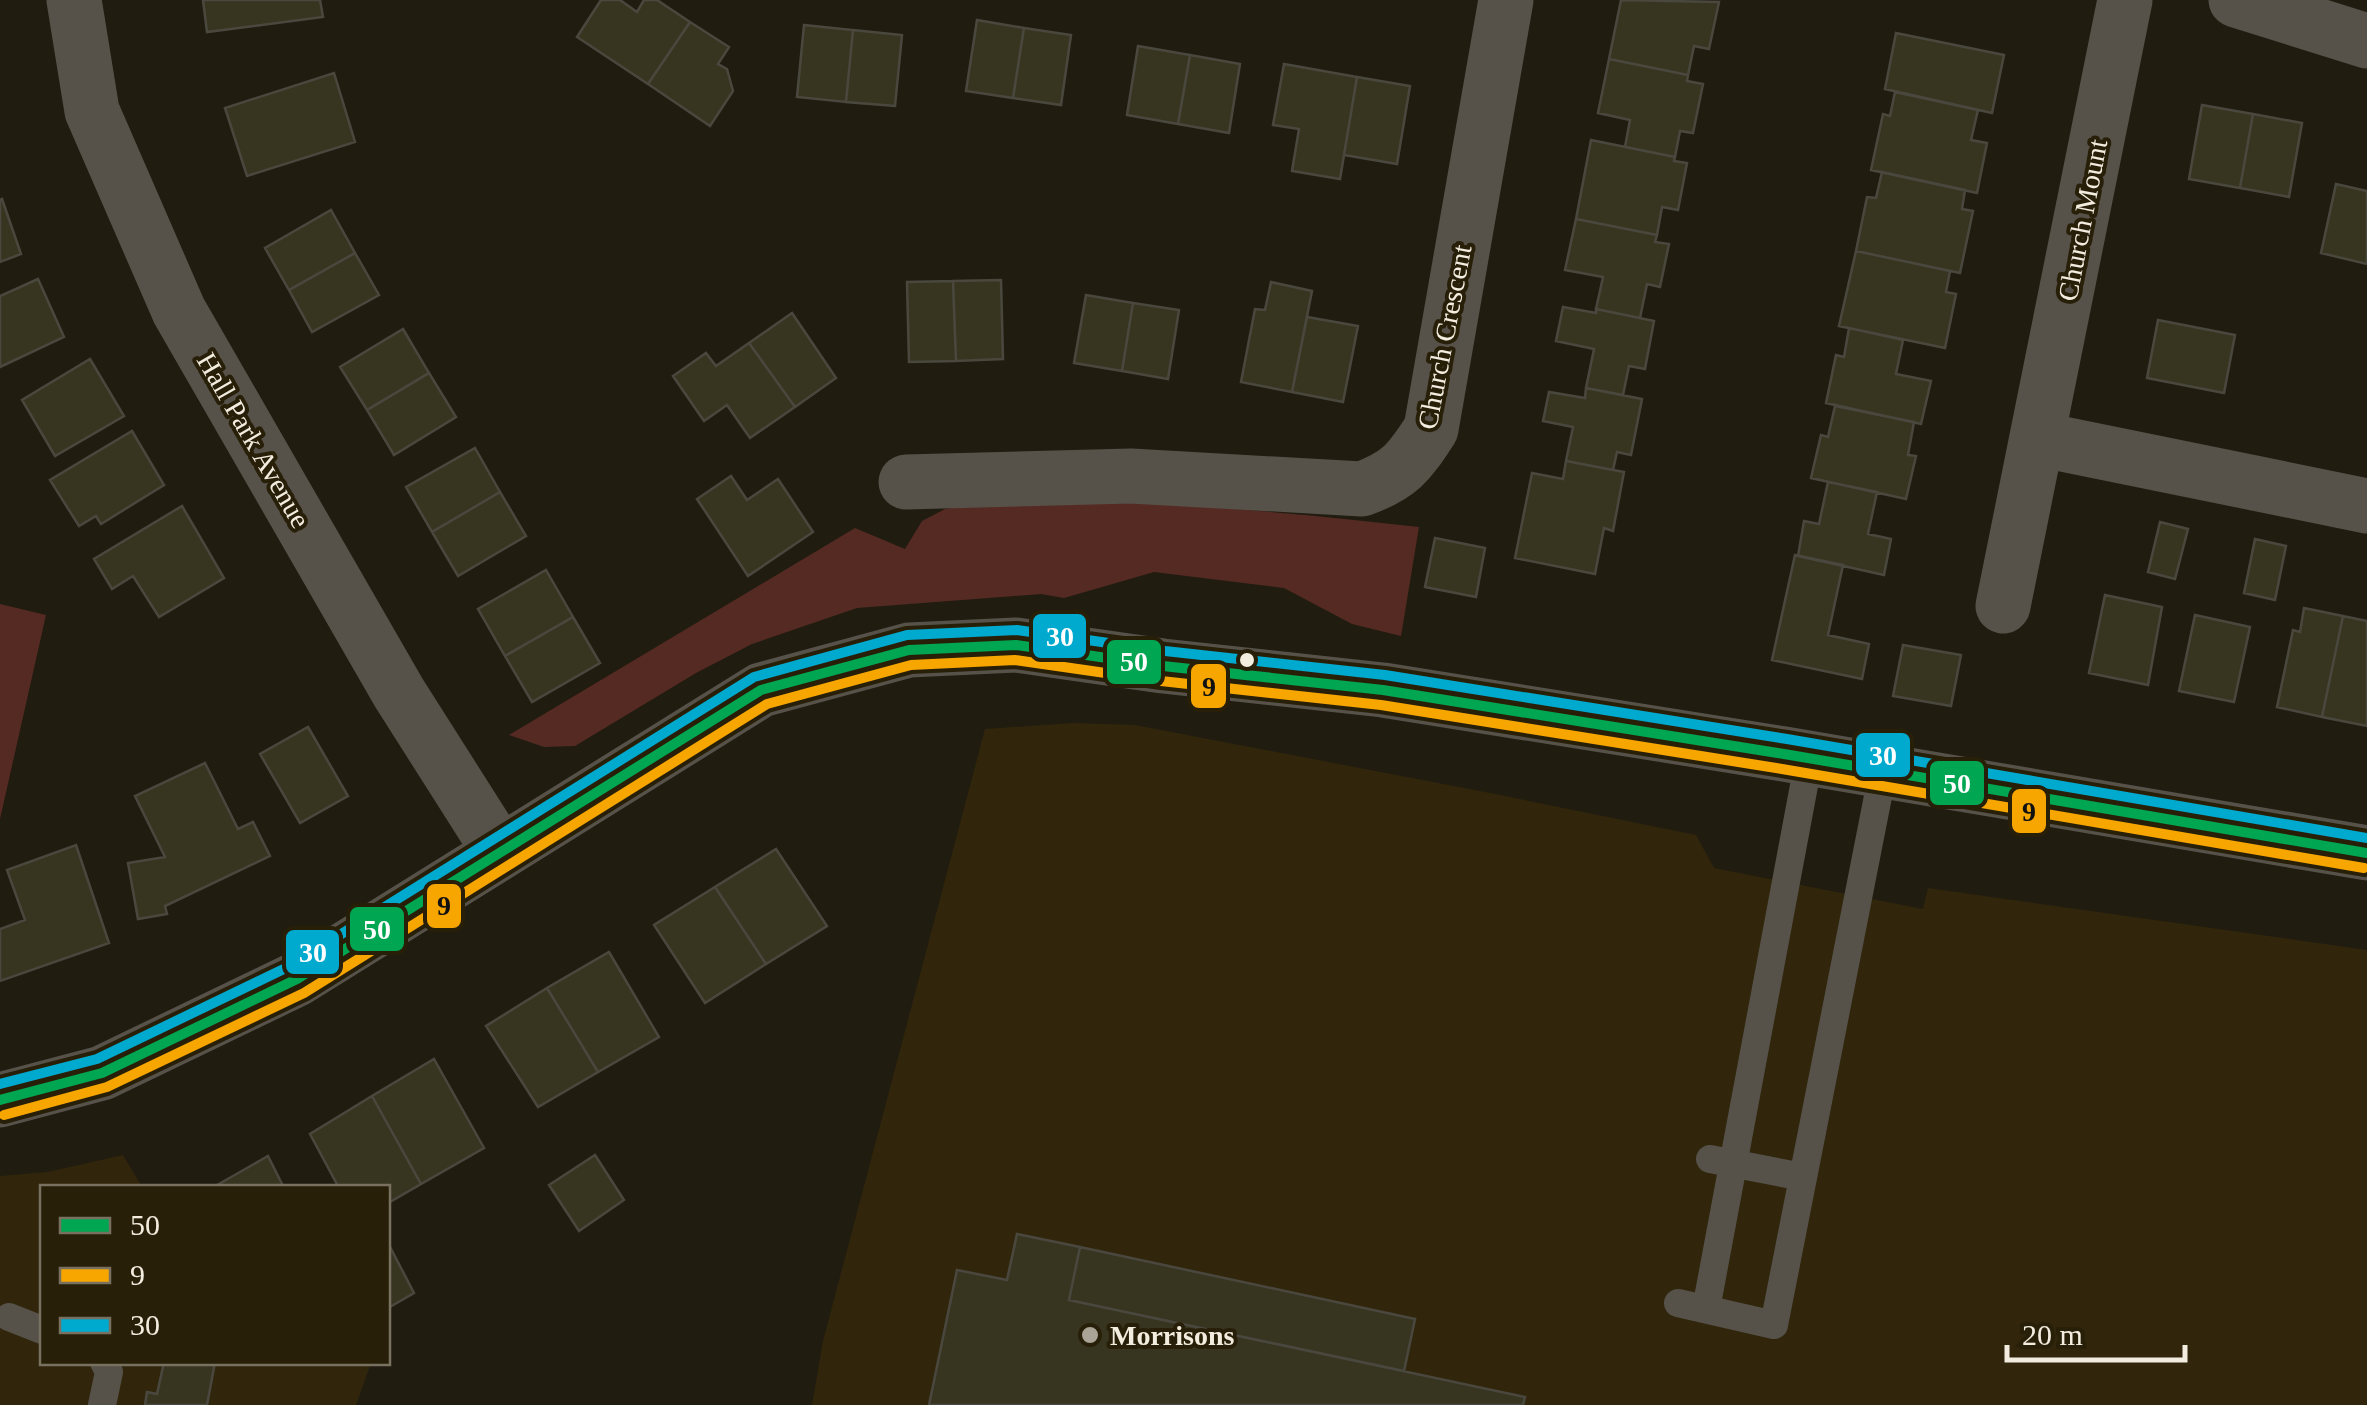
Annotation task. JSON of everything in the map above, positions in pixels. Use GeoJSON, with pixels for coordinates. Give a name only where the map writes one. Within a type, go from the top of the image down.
{"type":"FeatureCollection","features":[{"type":"Feature","properties":{"kind":"street","name":"Hall Park Avenue"},"geometry":{"type":"LineString","coordinates":[[74,0],[92,111],[179,310],[398,692],[500,852]]}},
{"type":"Feature","properties":{"kind":"street","name":"Church Crescent"},"geometry":{"type":"LineString","coordinates":[[906,482],[1131,476],[1362,490],[1389,479],[1414,456],[1431,429],[1506,0]]}},
{"type":"Feature","properties":{"kind":"street","name":"Church Mount"},"geometry":{"type":"LineString","coordinates":[[2002,606],[2125,0]]}},
{"type":"Feature","properties":{"kind":"street"},"geometry":{"type":"LineString","coordinates":[[2236,0],[2367,42]]}},
{"type":"Feature","properties":{"kind":"street"},"geometry":{"type":"LineString","coordinates":[[2038,439],[2367,506]]}},
{"type":"Feature","properties":{"kind":"street"},"geometry":{"type":"LineString","coordinates":[[0,1100],[102,1072],[298,978],[761,690],[909,650],[1016,645],[1383,690],[2367,853]]}},
{"type":"Feature","properties":{"kind":"lane"},"geometry":{"type":"LineString","coordinates":[[1706,1309],[1721,1161],[1809,759]]}},
{"type":"Feature","properties":{"kind":"lane"},"geometry":{"type":"LineString","coordinates":[[1678,1303],[1774,1325],[1883,771]]}},
{"type":"Feature","properties":{"kind":"lane"},"geometry":{"type":"LineString","coordinates":[[1721,1161],[1803,1177]]}},
{"type":"Feature","properties":{"kind":"lane"},"geometry":{"type":"LineString","coordinates":[[9,1317],[40,1329]]}},
{"type":"Feature","properties":{"kind":"lane"},"geometry":{"type":"LineString","coordinates":[[102,1405],[109,1372],[106,1365]]}},
{"type":"Feature","properties":{"kind":"shaded area"},"geometry":{"type":"Polygon","coordinates":[[[1032,497],[1226,508],[1419,527],[1401,636],[1352,624],[1284,588],[1154,572],[1064,598],[1041,594],[857,608],[752,644],[575,746],[544,747],[509,735],[855,528],[905,549],[922,521],[945,509],[1032,497]]]}},
{"type":"Feature","properties":{"kind":"shaded area"},"geometry":{"type":"Polygon","coordinates":[[[0,604],[46,615],[0,819],[0,604]]]}},
{"type":"Feature","properties":{"kind":"shaded area"},"geometry":{"type":"Polygon","coordinates":[[[1073,723],[1135,725],[1696,835],[1714,868],[1923,909],[1928,888],[2367,950],[2367,1405],[812,1405],[823,1341],[985,729],[1073,723]]]}},
{"type":"Feature","properties":{"kind":"shaded area"},"geometry":{"type":"Polygon","coordinates":[[[123,1155],[141,1185],[40,1185],[40,1365],[370,1365],[356,1405],[0,1405],[0,1176],[48,1172],[123,1155]]]}},
{"type":"Feature","properties":{"kind":"building"},"geometry":{"type":"Polygon","coordinates":[[[203,0],[320,0],[323,17],[207,32],[203,0]]]}},
{"type":"Feature","properties":{"kind":"building"},"geometry":{"type":"Polygon","coordinates":[[[601,0],[620,0],[637,12],[644,0],[657,0],[690,22],[648,84],[577,37],[601,0]]]}},
{"type":"Feature","properties":{"kind":"building"},"geometry":{"type":"Polygon","coordinates":[[[1621,0],[1719,2],[1709,49],[1694,46],[1688,75],[1609,59],[1621,0]]]}},
{"type":"Feature","properties":{"kind":"building"},"geometry":{"type":"Polygon","coordinates":[[[977,20],[1024,28],[1013,98],[966,91],[977,20]]]}},
{"type":"Feature","properties":{"kind":"building"},"geometry":{"type":"Polygon","coordinates":[[[690,22],[729,47],[718,64],[727,69],[733,91],[710,126],[648,84],[690,22]]]}},
{"type":"Feature","properties":{"kind":"building"},"geometry":{"type":"Polygon","coordinates":[[[804,25],[853,30],[846,102],[797,97],[804,25]]]}},
{"type":"Feature","properties":{"kind":"building"},"geometry":{"type":"Polygon","coordinates":[[[1024,28],[1071,35],[1061,105],[1013,98],[1024,28]]]}},
{"type":"Feature","properties":{"kind":"building"},"geometry":{"type":"Polygon","coordinates":[[[853,30],[902,35],[895,106],[846,102],[853,30]]]}},
{"type":"Feature","properties":{"kind":"building"},"geometry":{"type":"Polygon","coordinates":[[[1896,33],[2004,55],[1992,113],[1885,89],[1896,33]]]}},
{"type":"Feature","properties":{"kind":"building"},"geometry":{"type":"Polygon","coordinates":[[[1138,46],[1190,55],[1178,124],[1127,115],[1138,46]]]}},
{"type":"Feature","properties":{"kind":"building"},"geometry":{"type":"Polygon","coordinates":[[[1190,55],[1240,64],[1229,133],[1178,124],[1190,55]]]}},
{"type":"Feature","properties":{"kind":"building"},"geometry":{"type":"Polygon","coordinates":[[[1609,59],[1688,75],[1687,81],[1703,84],[1693,133],[1680,131],[1675,157],[1625,147],[1630,120],[1598,113],[1609,59]]]}},
{"type":"Feature","properties":{"kind":"building"},"geometry":{"type":"Polygon","coordinates":[[[1284,64],[1357,77],[1340,179],[1292,171],[1299,129],[1273,125],[1284,64]]]}},
{"type":"Feature","properties":{"kind":"building"},"geometry":{"type":"Polygon","coordinates":[[[334,73],[355,142],[247,176],[225,108],[334,73]]]}},
{"type":"Feature","properties":{"kind":"building"},"geometry":{"type":"Polygon","coordinates":[[[1357,77],[1410,86],[1397,164],[1344,155],[1357,77]]]}},
{"type":"Feature","properties":{"kind":"building"},"geometry":{"type":"Polygon","coordinates":[[[1895,92],[1978,110],[1971,140],[1987,143],[1977,193],[1871,170],[1883,114],[1890,116],[1895,92]]]}},
{"type":"Feature","properties":{"kind":"building"},"geometry":{"type":"Polygon","coordinates":[[[2202,105],[2253,114],[2240,188],[2189,179],[2202,105]]]}},
{"type":"Feature","properties":{"kind":"building"},"geometry":{"type":"Polygon","coordinates":[[[2253,114],[2302,123],[2289,197],[2240,188],[2253,114]]]}},
{"type":"Feature","properties":{"kind":"building"},"geometry":{"type":"Polygon","coordinates":[[[1591,140],[1675,157],[1674,161],[1687,163],[1678,210],[1662,207],[1657,235],[1576,219],[1591,140]]]}},
{"type":"Feature","properties":{"kind":"building"},"geometry":{"type":"Polygon","coordinates":[[[1882,172],[1965,190],[1962,209],[1973,211],[1960,273],[1856,251],[1867,197],[1876,198],[1882,172]]]}},
{"type":"Feature","properties":{"kind":"building"},"geometry":{"type":"Polygon","coordinates":[[[2336,184],[2367,191],[2367,264],[2321,253],[2336,184]]]}},
{"type":"Feature","properties":{"kind":"building"},"geometry":{"type":"Polygon","coordinates":[[[0,200],[21,254],[0,262],[0,200]]]}},
{"type":"Feature","properties":{"kind":"building"},"geometry":{"type":"Polygon","coordinates":[[[331,210],[355,253],[289,290],[265,248],[331,210]]]}},
{"type":"Feature","properties":{"kind":"building"},"geometry":{"type":"Polygon","coordinates":[[[1576,219],[1657,235],[1655,242],[1669,244],[1660,287],[1647,284],[1640,318],[1596,309],[1603,277],[1565,270],[1576,219]]]}},
{"type":"Feature","properties":{"kind":"building"},"geometry":{"type":"Polygon","coordinates":[[[1856,251],[1950,271],[1946,292],[1956,294],[1945,348],[1839,326],[1856,251]]]}},
{"type":"Feature","properties":{"kind":"building"},"geometry":{"type":"Polygon","coordinates":[[[355,253],[379,295],[312,332],[289,290],[355,253]]]}},
{"type":"Feature","properties":{"kind":"building"},"geometry":{"type":"Polygon","coordinates":[[[38,279],[64,337],[0,367],[0,296],[38,279]]]}},
{"type":"Feature","properties":{"kind":"building"},"geometry":{"type":"Polygon","coordinates":[[[1001,280],[1003,359],[956,361],[953,281],[1001,280]]]}},
{"type":"Feature","properties":{"kind":"building"},"geometry":{"type":"Polygon","coordinates":[[[953,281],[956,361],[909,362],[907,282],[953,281]]]}},
{"type":"Feature","properties":{"kind":"building"},"geometry":{"type":"Polygon","coordinates":[[[1271,282],[1312,291],[1292,392],[1241,382],[1255,309],[1265,310],[1271,282]]]}},
{"type":"Feature","properties":{"kind":"building"},"geometry":{"type":"Polygon","coordinates":[[[1086,295],[1133,303],[1122,371],[1074,363],[1086,295]]]}},
{"type":"Feature","properties":{"kind":"building"},"geometry":{"type":"Polygon","coordinates":[[[1133,303],[1179,310],[1168,379],[1122,371],[1133,303]]]}},
{"type":"Feature","properties":{"kind":"building"},"geometry":{"type":"Polygon","coordinates":[[[1563,307],[1596,313],[1596,309],[1654,321],[1645,369],[1629,366],[1623,395],[1586,388],[1594,349],[1556,341],[1563,307]]]}},
{"type":"Feature","properties":{"kind":"building"},"geometry":{"type":"Polygon","coordinates":[[[792,313],[836,378],[795,407],[749,343],[792,313]]]}},
{"type":"Feature","properties":{"kind":"building"},"geometry":{"type":"Polygon","coordinates":[[[1307,317],[1358,326],[1343,402],[1292,392],[1307,317]]]}},
{"type":"Feature","properties":{"kind":"building"},"geometry":{"type":"Polygon","coordinates":[[[2158,320],[2235,335],[2224,393],[2147,378],[2158,320]]]}},
{"type":"Feature","properties":{"kind":"building"},"geometry":{"type":"Polygon","coordinates":[[[1849,328],[1903,340],[1896,374],[1931,381],[1921,424],[1826,403],[1836,355],[1844,357],[1849,328]]]}},
{"type":"Feature","properties":{"kind":"building"},"geometry":{"type":"Polygon","coordinates":[[[403,329],[429,373],[367,410],[340,367],[403,329]]]}},
{"type":"Feature","properties":{"kind":"building"},"geometry":{"type":"Polygon","coordinates":[[[749,343],[795,407],[750,438],[727,405],[704,421],[673,376],[706,353],[716,366],[749,343]]]}},
{"type":"Feature","properties":{"kind":"building"},"geometry":{"type":"Polygon","coordinates":[[[90,359],[124,416],[55,456],[22,400],[90,359]]]}},
{"type":"Feature","properties":{"kind":"building"},"geometry":{"type":"Polygon","coordinates":[[[429,373],[456,417],[394,455],[367,410],[429,373]]]}},
{"type":"Feature","properties":{"kind":"building"},"geometry":{"type":"Polygon","coordinates":[[[1586,388],[1642,399],[1631,455],[1617,452],[1613,470],[1566,461],[1573,427],[1543,421],[1549,392],[1585,398],[1586,388]]]}},
{"type":"Feature","properties":{"kind":"building"},"geometry":{"type":"Polygon","coordinates":[[[1835,406],[1914,422],[1908,455],[1916,456],[1906,499],[1811,478],[1821,435],[1828,437],[1835,406]]]}},
{"type":"Feature","properties":{"kind":"building"},"geometry":{"type":"Polygon","coordinates":[[[132,431],[164,485],[101,524],[96,516],[79,526],[50,480],[132,431]]]}},
{"type":"Feature","properties":{"kind":"building"},"geometry":{"type":"Polygon","coordinates":[[[475,448],[500,492],[432,532],[406,487],[475,448]]]}},
{"type":"Feature","properties":{"kind":"building"},"geometry":{"type":"Polygon","coordinates":[[[1566,461],[1624,472],[1613,531],[1604,528],[1595,574],[1515,558],[1532,473],[1563,479],[1566,461]]]}},
{"type":"Feature","properties":{"kind":"building"},"geometry":{"type":"Polygon","coordinates":[[[731,476],[747,500],[778,479],[813,532],[748,576],[697,499],[731,476]]]}},
{"type":"Feature","properties":{"kind":"building"},"geometry":{"type":"Polygon","coordinates":[[[1828,482],[1877,492],[1868,534],[1891,539],[1884,575],[1798,556],[1804,521],[1819,524],[1828,482]]]}},
{"type":"Feature","properties":{"kind":"building"},"geometry":{"type":"Polygon","coordinates":[[[500,492],[526,536],[458,576],[432,532],[500,492]]]}},
{"type":"Feature","properties":{"kind":"building"},"geometry":{"type":"Polygon","coordinates":[[[182,506],[224,578],[159,617],[133,576],[112,589],[94,559],[182,506]]]}},
{"type":"Feature","properties":{"kind":"building"},"geometry":{"type":"Polygon","coordinates":[[[2160,522],[2188,529],[2175,579],[2148,572],[2160,522]]]}},
{"type":"Feature","properties":{"kind":"building"},"geometry":{"type":"Polygon","coordinates":[[[1435,538],[1485,548],[1476,597],[1425,587],[1435,538]]]}},
{"type":"Feature","properties":{"kind":"building"},"geometry":{"type":"Polygon","coordinates":[[[2255,539],[2286,546],[2275,600],[2244,593],[2255,539]]]}},
{"type":"Feature","properties":{"kind":"building"},"geometry":{"type":"Polygon","coordinates":[[[1795,555],[1843,565],[1828,635],[1869,644],[1862,679],[1772,660],[1795,555]]]}},
{"type":"Feature","properties":{"kind":"building"},"geometry":{"type":"Polygon","coordinates":[[[546,570],[573,617],[505,656],[478,609],[546,570]]]}},
{"type":"Feature","properties":{"kind":"building"},"geometry":{"type":"Polygon","coordinates":[[[2105,595],[2162,607],[2148,685],[2089,673],[2105,595]]]}},
{"type":"Feature","properties":{"kind":"building"},"geometry":{"type":"Polygon","coordinates":[[[2304,608],[2343,616],[2322,717],[2277,707],[2293,630],[2300,632],[2304,608]]]}},
{"type":"Feature","properties":{"kind":"building"},"geometry":{"type":"Polygon","coordinates":[[[2195,615],[2250,627],[2234,702],[2179,691],[2195,615]]]}},
{"type":"Feature","properties":{"kind":"building"},"geometry":{"type":"Polygon","coordinates":[[[2343,616],[2367,621],[2367,726],[2322,717],[2343,616]]]}},
{"type":"Feature","properties":{"kind":"building"},"geometry":{"type":"Polygon","coordinates":[[[573,617],[600,663],[532,702],[505,656],[573,617]]]}},
{"type":"Feature","properties":{"kind":"building"},"geometry":{"type":"Polygon","coordinates":[[[1903,645],[1961,655],[1951,706],[1893,696],[1903,645]]]}},
{"type":"Feature","properties":{"kind":"building"},"geometry":{"type":"Polygon","coordinates":[[[308,727],[348,796],[300,823],[260,754],[308,727]]]}},
{"type":"Feature","properties":{"kind":"building"},"geometry":{"type":"Polygon","coordinates":[[[205,763],[238,829],[253,822],[270,856],[165,906],[167,914],[138,919],[128,863],[165,857],[135,796],[205,763]]]}},
{"type":"Feature","properties":{"kind":"building"},"geometry":{"type":"Polygon","coordinates":[[[76,845],[109,943],[0,981],[0,929],[25,920],[7,870],[76,845]]]}},
{"type":"Feature","properties":{"kind":"building"},"geometry":{"type":"Polygon","coordinates":[[[776,849],[827,926],[766,964],[715,887],[776,849]]]}},
{"type":"Feature","properties":{"kind":"building"},"geometry":{"type":"Polygon","coordinates":[[[715,887],[766,964],[705,1003],[654,925],[715,887]]]}},
{"type":"Feature","properties":{"kind":"building"},"geometry":{"type":"Polygon","coordinates":[[[609,952],[659,1037],[598,1072],[547,988],[609,952]]]}},
{"type":"Feature","properties":{"kind":"building"},"geometry":{"type":"Polygon","coordinates":[[[547,988],[598,1072],[538,1107],[486,1026],[547,988]]]}},
{"type":"Feature","properties":{"kind":"building"},"geometry":{"type":"Polygon","coordinates":[[[434,1059],[484,1148],[421,1184],[372,1096],[434,1059]]]}},
{"type":"Feature","properties":{"kind":"building"},"geometry":{"type":"Polygon","coordinates":[[[372,1096],[421,1184],[390,1202],[390,1185],[337,1185],[310,1134],[372,1096]]]}},
{"type":"Feature","properties":{"kind":"building"},"geometry":{"type":"Polygon","coordinates":[[[595,1155],[624,1200],[579,1231],[549,1185],[595,1155]]]}},
{"type":"Feature","properties":{"kind":"building"},"geometry":{"type":"Polygon","coordinates":[[[268,1156],[282,1185],[217,1185],[268,1156]]]}},
{"type":"Feature","properties":{"kind":"building","name":"Morrisons"},"geometry":{"type":"Polygon","coordinates":[[[1017,1234],[1080,1247],[1069,1300],[1525,1397],[1523,1405],[929,1405],[957,1270],[1007,1280],[1017,1234]]]}},
{"type":"Feature","properties":{"kind":"building"},"geometry":{"type":"Polygon","coordinates":[[[390,1247],[414,1293],[390,1307],[390,1247]]]}},
{"type":"Feature","properties":{"kind":"building"},"geometry":{"type":"Polygon","coordinates":[[[1080,1247],[1415,1319],[1404,1371],[1069,1300],[1080,1247]]]}},
{"type":"Feature","properties":{"kind":"building"},"geometry":{"type":"Polygon","coordinates":[[[163,1365],[214,1365],[207,1405],[145,1405],[147,1392],[157,1394],[163,1365]]]}},
{"type":"Feature","properties":{"kind":"transit line","name":"30"},"geometry":{"type":"LineString","coordinates":[[0,1084],[97,1059],[290,966],[754,677],[907,635],[1017,630],[1385,675],[2367,838]]}},
{"type":"Feature","properties":{"kind":"transit line","name":"50"},"geometry":{"type":"LineString","coordinates":[[0,1100],[102,1073],[297,979],[761,690],[909,650],[1016,645],[1383,690],[2367,853]]}},
{"type":"Feature","properties":{"kind":"transit line","name":"9"},"geometry":{"type":"LineString","coordinates":[[4,1115],[107,1087],[304,993],[767,704],[911,665],[1015,660],[1161,681],[1381,705],[2364,868]]}},
{"type":"Feature","properties":{"kind":"place","name":"Morrisons"},"geometry":{"type":"Point","coordinates":[1090,1335]}}]}
